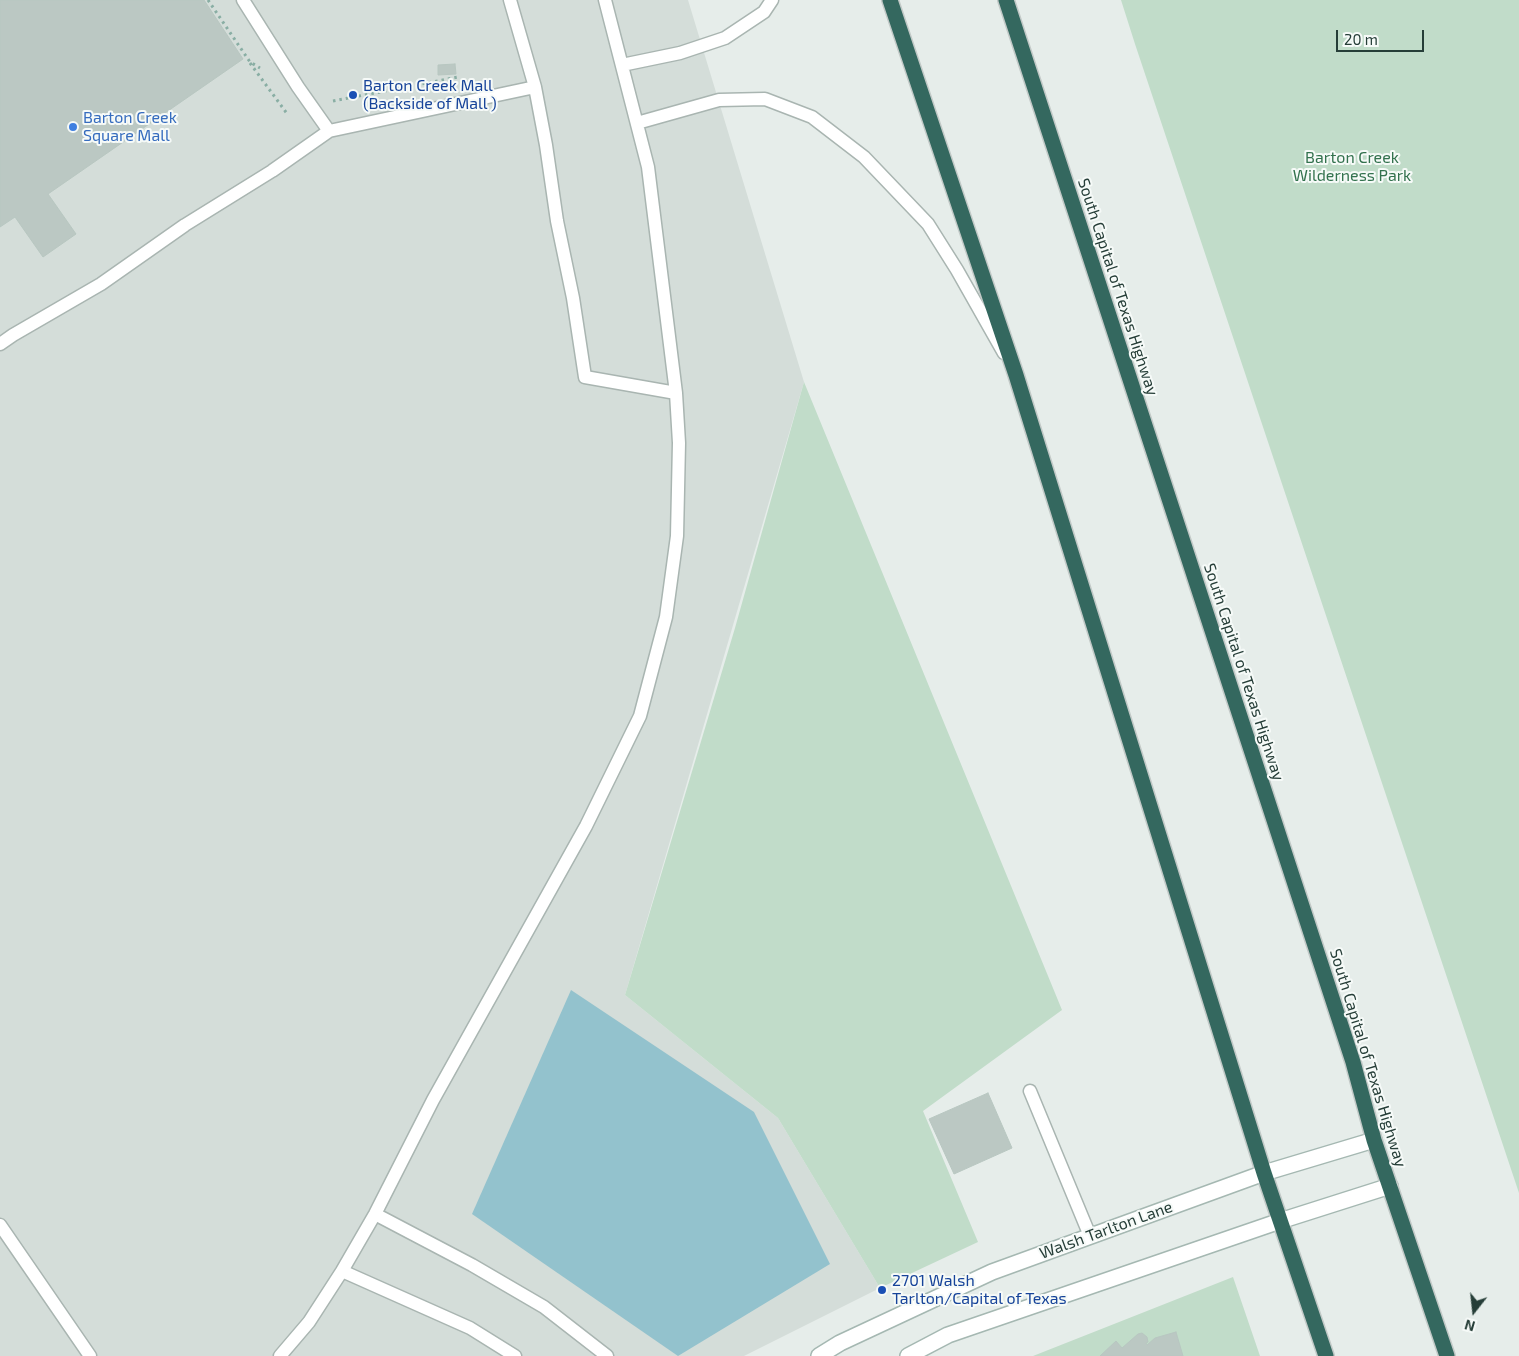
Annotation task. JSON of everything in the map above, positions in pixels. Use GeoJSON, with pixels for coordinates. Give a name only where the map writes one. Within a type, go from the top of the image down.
{"type":"FeatureCollection","features":[{"type":"Feature","properties":{"kind":"highway"},"geometry":{"type":"LineString","coordinates":[[890,0],[1016,375],[1264,1173],[1326,1356]]}},
{"type":"Feature","properties":{"kind":"highway","name":"South Capital of Texas Highway"},"geometry":{"type":"LineString","coordinates":[[1006,0],[1350,1052],[1374,1140],[1447,1356]]}},
{"type":"Feature","properties":{"kind":"street","name":"Walsh Tarlton Lane"},"geometry":{"type":"LineString","coordinates":[[819,1356],[840,1343],[992,1272],[1264,1173],[1374,1140]]}},
{"type":"Feature","properties":{"kind":"street"},"geometry":{"type":"LineString","coordinates":[[908,1356],[948,1335],[1280,1221],[1390,1186]]}},
{"type":"Feature","properties":{"kind":"lane"},"geometry":{"type":"LineString","coordinates":[[243,0],[329,131]]}},
{"type":"Feature","properties":{"kind":"lane"},"geometry":{"type":"LineString","coordinates":[[510,0],[535,87],[557,221],[573,298],[585,377],[676,393]]}},
{"type":"Feature","properties":{"kind":"lane"},"geometry":{"type":"LineString","coordinates":[[280,1356],[309,1322],[376,1214],[433,1100],[586,826],[640,716],[666,617],[677,536],[679,444],[676,393],[648,167],[605,0]]}},
{"type":"Feature","properties":{"kind":"lane"},"geometry":{"type":"LineString","coordinates":[[622,65],[680,53],[725,38],[764,12],[772,0]]}},
{"type":"Feature","properties":{"kind":"lane"},"geometry":{"type":"LineString","coordinates":[[0,344],[101,284],[185,225],[272,171],[329,131],[535,87]]}},
{"type":"Feature","properties":{"kind":"lane"},"geometry":{"type":"LineString","coordinates":[[636,123],[720,100],[765,99],[812,117],[864,157],[928,224],[957,270],[1016,375]]}},
{"type":"Feature","properties":{"kind":"lane"},"geometry":{"type":"LineString","coordinates":[[1030,1091],[1090,1236]]}},
{"type":"Feature","properties":{"kind":"lane"},"geometry":{"type":"LineString","coordinates":[[376,1214],[472,1265],[544,1307],[606,1356]]}},
{"type":"Feature","properties":{"kind":"lane"},"geometry":{"type":"LineString","coordinates":[[0,1225],[90,1356]]}},
{"type":"Feature","properties":{"kind":"lane"},"geometry":{"type":"LineString","coordinates":[[342,1271],[470,1328],[515,1356]]}},
{"type":"Feature","properties":{"kind":"path"},"geometry":{"type":"LineString","coordinates":[[250,62],[288,116]]}},
{"type":"Feature","properties":{"kind":"path"},"geometry":{"type":"LineString","coordinates":[[332,101],[458,77]]}},
{"type":"Feature","properties":{"kind":"shaded area"},"geometry":{"type":"Polygon","coordinates":[[[0,0],[688,0],[804,382],[625,995],[778,1118],[880,1288],[744,1356],[0,1356],[0,0]]]}},
{"type":"Feature","properties":{"kind":"green space","name":"Barton Creek Wilderness Park"},"geometry":{"type":"Polygon","coordinates":[[[1121,0],[1519,0],[1519,1193],[1135,44],[1121,0]]]}},
{"type":"Feature","properties":{"kind":"green space"},"geometry":{"type":"Polygon","coordinates":[[[804,382],[1062,1010],[923,1111],[978,1242],[880,1288],[778,1118],[625,995],[735,628],[804,382]]]}},
{"type":"Feature","properties":{"kind":"green space"},"geometry":{"type":"Polygon","coordinates":[[[1233,1277],[1260,1356],[1033,1356],[1233,1277]]]}},
{"type":"Feature","properties":{"kind":"water"},"geometry":{"type":"Polygon","coordinates":[[[571,990],[754,1112],[830,1264],[678,1356],[472,1214],[571,990]]]}},
{"type":"Feature","properties":{"kind":"building","name":"Barton Creek Square Mall"},"geometry":{"type":"Polygon","coordinates":[[[0,0],[204,0],[243,59],[48,194],[76,234],[43,257],[15,217],[0,227],[0,0]]]}},
{"type":"Feature","properties":{"kind":"building"},"geometry":{"type":"Polygon","coordinates":[[[455,64],[456,74],[438,75],[438,65],[455,64]]]}},
{"type":"Feature","properties":{"kind":"building"},"geometry":{"type":"Polygon","coordinates":[[[988,1093],[1012,1148],[954,1174],[929,1119],[988,1093]]]}},
{"type":"Feature","properties":{"kind":"building"},"geometry":{"type":"Polygon","coordinates":[[[1176,1332],[1183,1356],[1100,1356],[1116,1341],[1122,1348],[1138,1334],[1142,1333],[1147,1337],[1147,1345],[1155,1338],[1176,1332]]]}},
{"type":"Feature","properties":{"kind":"place","name":"Barton Creek Mall (Backside of Mall )"},"geometry":{"type":"Point","coordinates":[353,95]}},
{"type":"Feature","properties":{"kind":"place","name":"Barton Creek Square Mall"},"geometry":{"type":"Point","coordinates":[73,127]}},
{"type":"Feature","properties":{"kind":"place","name":"2701 Walsh Tarlton/Capital of Texas"},"geometry":{"type":"Point","coordinates":[882,1290]}}]}
